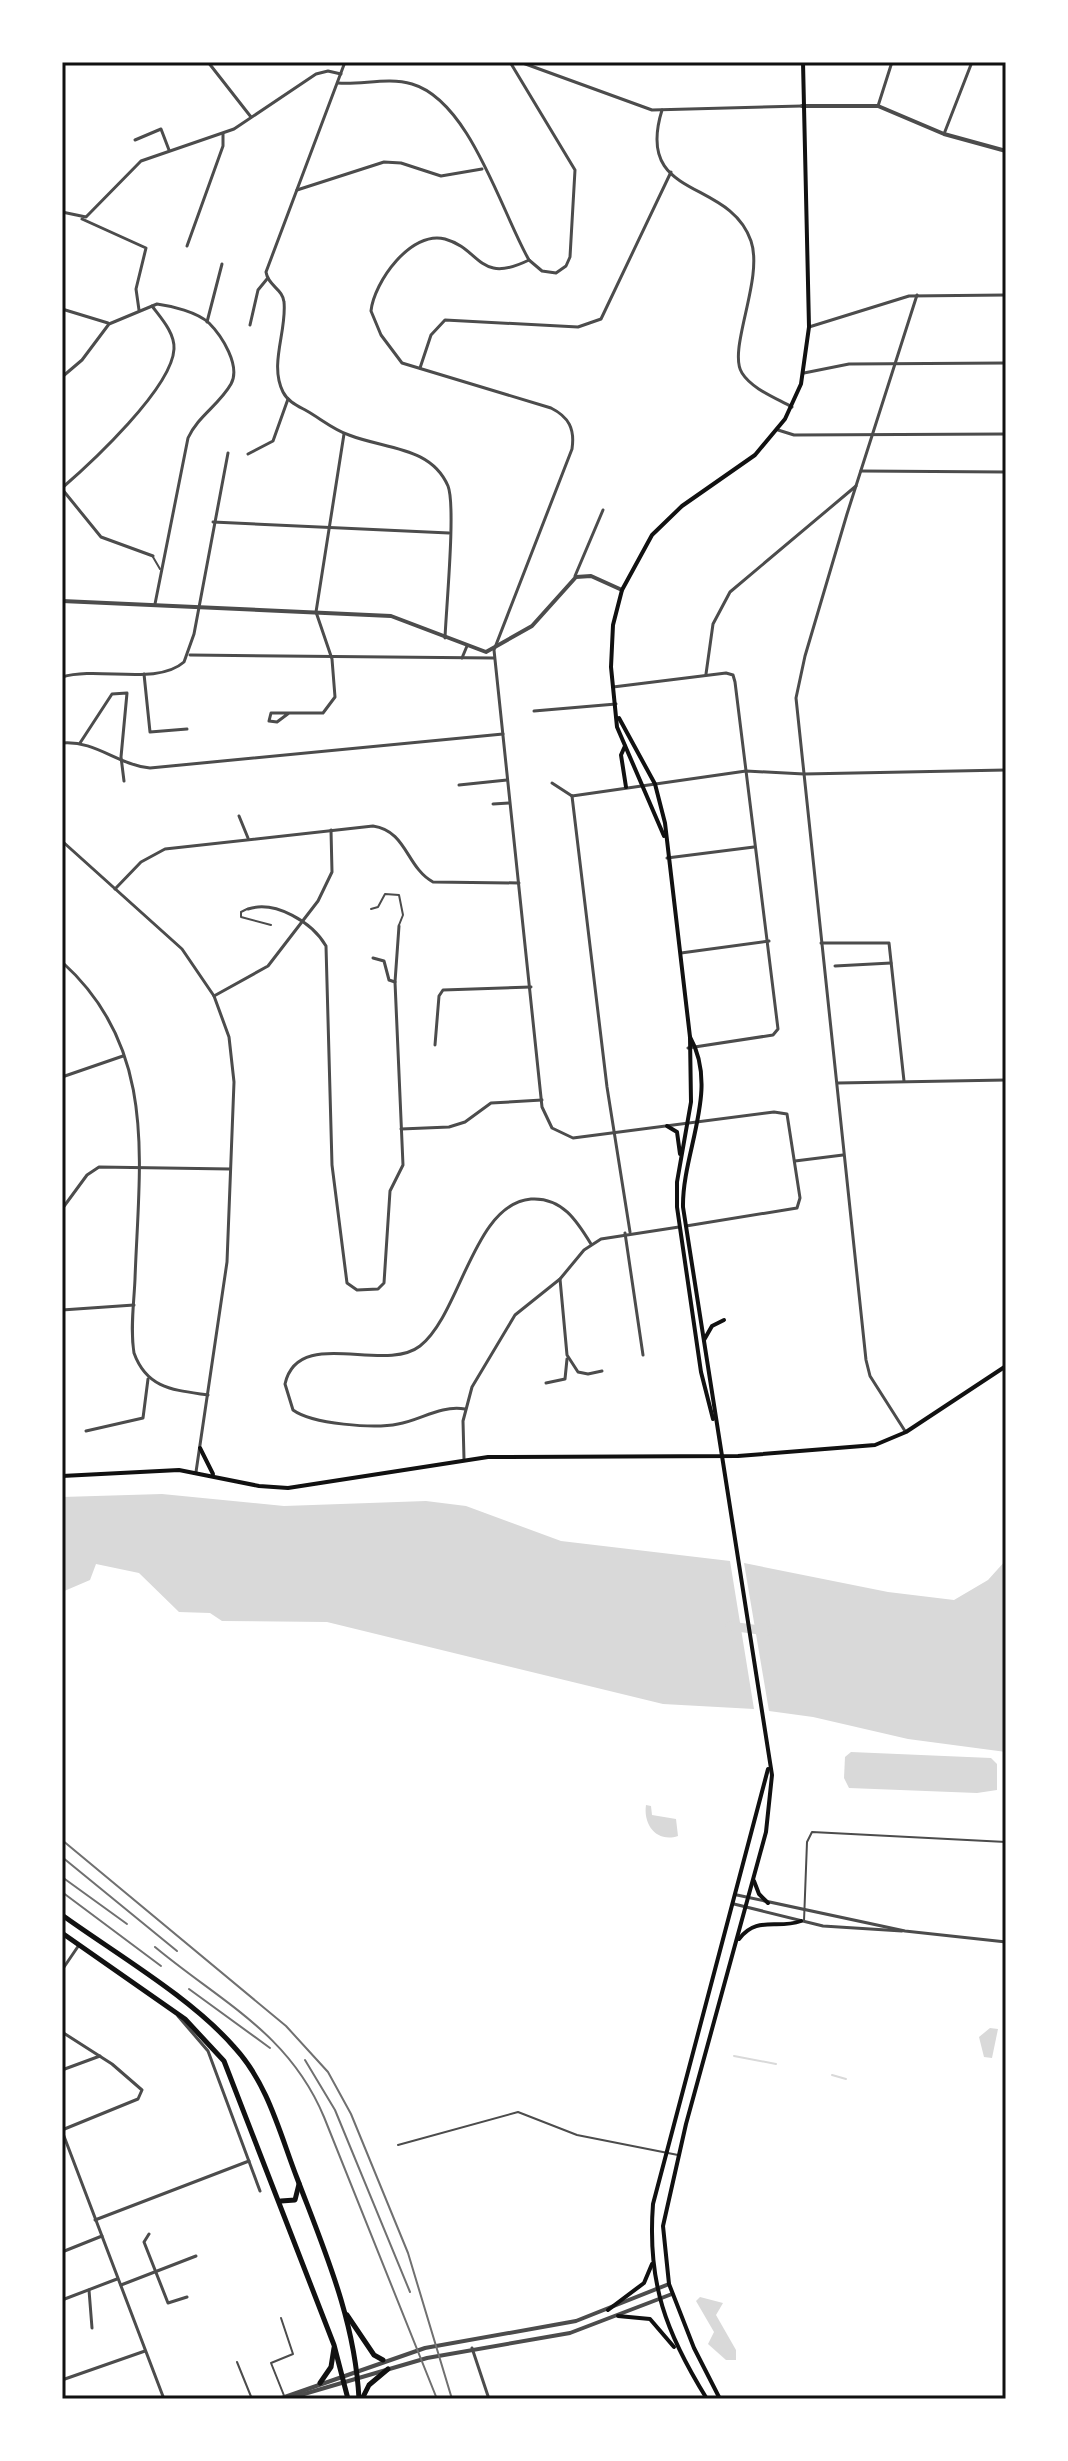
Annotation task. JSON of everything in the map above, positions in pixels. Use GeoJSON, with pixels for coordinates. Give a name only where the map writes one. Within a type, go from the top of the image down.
{"type":"FeatureCollection","features":[{"type":"Feature","properties":{"kind":"main road"},"geometry":{"type":"LineString","coordinates":[[714,1421],[704,1341],[676,1195],[689,1123],[692,1085],[688,1048],[690,1037],[664,836],[665,823],[655,784],[619,717],[613,687],[611,639],[622,590],[643,547],[662,523],[742,465],[778,430],[792,407],[804,373],[809,327],[803,62]]}},
{"type":"Feature","properties":{"kind":"main road"},"geometry":{"type":"LineString","coordinates":[[619,717],[617,727],[645,785],[664,836]]}},
{"type":"Feature","properties":{"kind":"main road"},"geometry":{"type":"LineString","coordinates":[[626,787],[621,755],[625,746],[631,743]]}},
{"type":"Feature","properties":{"kind":"main road"},"geometry":{"type":"LineString","coordinates":[[690,1037],[696,1046],[700,1085],[699,1122],[683,1195],[683,1226],[701,1372],[717,1436],[767,1745],[771,1807],[678,2155],[663,2226],[672,2294],[694,2348],[720,2399]]}},
{"type":"Feature","properties":{"kind":"main road"},"geometry":{"type":"LineString","coordinates":[[690,1063],[697,1062]]}},
{"type":"Feature","properties":{"kind":"main road"},"geometry":{"type":"LineString","coordinates":[[692,1085],[700,1085]]}},
{"type":"Feature","properties":{"kind":"main road"},"geometry":{"type":"LineString","coordinates":[[667,1126],[678,1134],[680,1160]]}},
{"type":"Feature","properties":{"kind":"main road"},"geometry":{"type":"LineString","coordinates":[[704,1341],[712,1326],[724,1320]]}},
{"type":"Feature","properties":{"kind":"main road"},"geometry":{"type":"LineString","coordinates":[[62,1476],[196,1472],[259,1486],[288,1488],[464,1459],[738,1456],[875,1445],[906,1432],[1006,1366]]}},
{"type":"Feature","properties":{"kind":"main road"},"geometry":{"type":"LineString","coordinates":[[200,1448],[204,1462],[214,1476]]}},
{"type":"Feature","properties":{"kind":"main road"},"geometry":{"type":"LineString","coordinates":[[678,2352],[656,2288],[652,2262],[653,2204],[769,1765]]}},
{"type":"Feature","properties":{"kind":"main road"},"geometry":{"type":"LineString","coordinates":[[753,1879],[759,1894],[768,1903]]}},
{"type":"Feature","properties":{"kind":"main road"},"geometry":{"type":"LineString","coordinates":[[62,1915],[207,2020],[235,2047],[261,2085],[346,2314],[360,2399]]}},
{"type":"Feature","properties":{"kind":"main road"},"geometry":{"type":"LineString","coordinates":[[736,1942],[755,1925],[803,1922]]}},
{"type":"Feature","properties":{"kind":"main road"},"geometry":{"type":"LineString","coordinates":[[62,1933],[176,2012],[214,2047],[231,2073],[334,2345],[348,2399]]}},
{"type":"Feature","properties":{"kind":"main road"},"geometry":{"type":"LineString","coordinates":[[281,2201],[295,2200],[299,2183]]}},
{"type":"Feature","properties":{"kind":"main road"},"geometry":{"type":"LineString","coordinates":[[608,2310],[644,2283],[652,2262]]}},
{"type":"Feature","properties":{"kind":"main road"},"geometry":{"type":"LineString","coordinates":[[346,2314],[374,2355],[383,2360]]}},
{"type":"Feature","properties":{"kind":"main road"},"geometry":{"type":"LineString","coordinates":[[618,2316],[650,2319],[678,2352],[707,2399]]}},
{"type":"Feature","properties":{"kind":"main road"},"geometry":{"type":"LineString","coordinates":[[320,2383],[331,2367],[334,2345]]}},
{"type":"Feature","properties":{"kind":"main road"},"geometry":{"type":"LineString","coordinates":[[360,2399],[369,2385],[391,2368]]}},
{"type":"Feature","properties":{"kind":"street"},"geometry":{"type":"LineString","coordinates":[[208,62],[251,117]]}},
{"type":"Feature","properties":{"kind":"street"},"geometry":{"type":"LineString","coordinates":[[250,325],[258,290],[267,279],[269,262],[345,62]]}},
{"type":"Feature","properties":{"kind":"street"},"geometry":{"type":"LineString","coordinates":[[338,83],[407,82],[426,90],[455,117],[529,260],[538,269],[552,274],[568,263],[577,177],[572,163],[510,62]]}},
{"type":"Feature","properties":{"kind":"street"},"geometry":{"type":"LineString","coordinates":[[520,62],[607,95],[662,110],[878,106],[944,134],[1006,151]]}},
{"type":"Feature","properties":{"kind":"street"},"geometry":{"type":"LineString","coordinates":[[878,106],[892,62]]}},
{"type":"Feature","properties":{"kind":"street"},"geometry":{"type":"LineString","coordinates":[[944,134],[972,62]]}},
{"type":"Feature","properties":{"kind":"street"},"geometry":{"type":"LineString","coordinates":[[82,219],[141,161],[223,134],[316,74],[328,71],[341,74]]}},
{"type":"Feature","properties":{"kind":"street"},"geometry":{"type":"LineString","coordinates":[[662,110],[654,146],[660,162],[734,216],[747,232],[753,246],[754,272],[739,366],[753,383],[792,407]]}},
{"type":"Feature","properties":{"kind":"street"},"geometry":{"type":"LineString","coordinates":[[135,140],[161,129],[169,150]]}},
{"type":"Feature","properties":{"kind":"street"},"geometry":{"type":"LineString","coordinates":[[187,246],[223,146],[223,134]]}},
{"type":"Feature","properties":{"kind":"street"},"geometry":{"type":"LineString","coordinates":[[297,190],[384,162],[401,163],[441,176],[484,168]]}},
{"type":"Feature","properties":{"kind":"street"},"geometry":{"type":"LineString","coordinates":[[420,368],[431,335],[445,320],[578,327],[601,319],[671,172]]}},
{"type":"Feature","properties":{"kind":"street"},"geometry":{"type":"LineString","coordinates":[[62,212],[146,248],[136,289],[139,310]]}},
{"type":"Feature","properties":{"kind":"street"},"geometry":{"type":"LineString","coordinates":[[464,1459],[465,1409],[481,1369],[515,1315],[560,1279],[591,1244],[628,1233],[794,1211],[800,1203],[789,1117],[784,1113],[573,1138],[562,1135],[546,1121],[494,650],[572,449],[573,431],[565,418],[551,408],[399,361],[373,319],[374,300],[394,259],[440,238],[489,268],[503,269],[529,260]]}},
{"type":"Feature","properties":{"kind":"street"},"geometry":{"type":"LineString","coordinates":[[207,322],[222,264]]}},
{"type":"Feature","properties":{"kind":"street"},"geometry":{"type":"LineString","coordinates":[[267,279],[281,293],[284,302],[278,367],[281,387],[288,399],[344,434],[426,458],[449,489],[445,638]]}},
{"type":"Feature","properties":{"kind":"street"},"geometry":{"type":"LineString","coordinates":[[906,1432],[870,1376],[866,1360],[797,688],[856,486],[917,295]]}},
{"type":"Feature","properties":{"kind":"street"},"geometry":{"type":"LineString","coordinates":[[809,327],[917,295],[1006,295]]}},
{"type":"Feature","properties":{"kind":"street"},"geometry":{"type":"LineString","coordinates":[[152,306],[170,332],[173,357],[126,430],[62,489],[101,537],[153,556],[162,571]]}},
{"type":"Feature","properties":{"kind":"street"},"geometry":{"type":"LineString","coordinates":[[62,377],[82,360],[109,324],[152,306],[175,308],[207,322],[230,355],[234,375],[230,385],[197,421],[188,438],[155,604]]}},
{"type":"Feature","properties":{"kind":"street"},"geometry":{"type":"LineString","coordinates":[[62,309],[109,324]]}},
{"type":"Feature","properties":{"kind":"street"},"geometry":{"type":"LineString","coordinates":[[804,373],[847,364],[1006,363]]}},
{"type":"Feature","properties":{"kind":"street"},"geometry":{"type":"LineString","coordinates":[[248,454],[273,441],[288,399]]}},
{"type":"Feature","properties":{"kind":"street"},"geometry":{"type":"LineString","coordinates":[[778,430],[794,435],[1006,434]]}},
{"type":"Feature","properties":{"kind":"street"},"geometry":{"type":"LineString","coordinates":[[289,713],[277,722],[269,721],[271,713],[289,713],[323,713],[330,707],[336,691],[332,659],[316,612],[344,434]]}},
{"type":"Feature","properties":{"kind":"street"},"geometry":{"type":"LineString","coordinates":[[62,677],[95,672],[171,671],[189,655],[228,453]]}},
{"type":"Feature","properties":{"kind":"street"},"geometry":{"type":"LineString","coordinates":[[861,471],[1006,472]]}},
{"type":"Feature","properties":{"kind":"street"},"geometry":{"type":"LineString","coordinates":[[706,676],[713,624],[730,592],[856,486]]}},
{"type":"Feature","properties":{"kind":"street"},"geometry":{"type":"LineString","coordinates":[[553,499],[559,502]]}},
{"type":"Feature","properties":{"kind":"street"},"geometry":{"type":"LineString","coordinates":[[62,601],[399,617],[483,652],[494,650],[542,617],[573,579],[603,510]]}},
{"type":"Feature","properties":{"kind":"street"},"geometry":{"type":"LineString","coordinates":[[213,522],[449,533]]}},
{"type":"Feature","properties":{"kind":"street"},"geometry":{"type":"LineString","coordinates":[[573,579],[587,575],[622,590]]}},
{"type":"Feature","properties":{"kind":"street"},"geometry":{"type":"LineString","coordinates":[[462,658],[467,646]]}},
{"type":"Feature","properties":{"kind":"street"},"geometry":{"type":"LineString","coordinates":[[189,655],[332,659],[494,658]]}},
{"type":"Feature","properties":{"kind":"street"},"geometry":{"type":"LineString","coordinates":[[144,673],[149,731],[187,729]]}},
{"type":"Feature","properties":{"kind":"street"},"geometry":{"type":"LineString","coordinates":[[613,687],[728,673],[734,676],[778,1021],[776,1033],[688,1048]]}},
{"type":"Feature","properties":{"kind":"street"},"geometry":{"type":"LineString","coordinates":[[80,743],[112,694],[125,692],[121,761],[124,781]]}},
{"type":"Feature","properties":{"kind":"street"},"geometry":{"type":"LineString","coordinates":[[534,711],[616,704]]}},
{"type":"Feature","properties":{"kind":"street"},"geometry":{"type":"LineString","coordinates":[[62,743],[80,743],[121,761],[156,768],[503,734]]}},
{"type":"Feature","properties":{"kind":"street"},"geometry":{"type":"LineString","coordinates":[[374,746],[375,754]]}},
{"type":"Feature","properties":{"kind":"street"},"geometry":{"type":"LineString","coordinates":[[233,760],[234,768]]}},
{"type":"Feature","properties":{"kind":"street"},"geometry":{"type":"LineString","coordinates":[[552,783],[572,796],[746,771],[804,774],[1006,770]]}},
{"type":"Feature","properties":{"kind":"street"},"geometry":{"type":"LineString","coordinates":[[459,785],[508,779]]}},
{"type":"Feature","properties":{"kind":"street"},"geometry":{"type":"LineString","coordinates":[[572,796],[643,1355]]}},
{"type":"Feature","properties":{"kind":"street"},"geometry":{"type":"LineString","coordinates":[[493,804],[510,802]]}},
{"type":"Feature","properties":{"kind":"street"},"geometry":{"type":"LineString","coordinates":[[239,816],[248,839]]}},
{"type":"Feature","properties":{"kind":"street"},"geometry":{"type":"LineString","coordinates":[[115,889],[146,858],[165,849],[373,826],[389,830],[398,837],[425,876],[433,882],[519,883]]}},
{"type":"Feature","properties":{"kind":"street"},"geometry":{"type":"LineString","coordinates":[[214,996],[268,966],[302,923],[330,880],[334,855],[331,830]]}},
{"type":"Feature","properties":{"kind":"street"},"geometry":{"type":"LineString","coordinates":[[239,840],[241,846]]}},
{"type":"Feature","properties":{"kind":"street"},"geometry":{"type":"LineString","coordinates":[[62,841],[182,949],[214,996],[229,1037],[233,1065],[227,1262],[196,1472]]}},
{"type":"Feature","properties":{"kind":"street"},"geometry":{"type":"LineString","coordinates":[[667,858],[754,847]]}},
{"type":"Feature","properties":{"kind":"street"},"geometry":{"type":"LineString","coordinates":[[131,872],[137,877]]}},
{"type":"Feature","properties":{"kind":"street"},"geometry":{"type":"LineString","coordinates":[[271,925],[241,917],[241,911],[273,908],[302,923],[323,941],[327,954],[333,1174],[347,1283],[354,1290],[378,1289],[384,1283],[391,1186],[403,1165],[395,982],[399,926],[403,915],[399,895],[385,894],[378,907],[371,909]]}},
{"type":"Feature","properties":{"kind":"street"},"geometry":{"type":"LineString","coordinates":[[821,943],[884,940],[890,946],[904,1081]]}},
{"type":"Feature","properties":{"kind":"street"},"geometry":{"type":"LineString","coordinates":[[678,953],[769,941]]}},
{"type":"Feature","properties":{"kind":"street"},"geometry":{"type":"LineString","coordinates":[[373,958],[384,961],[389,980],[395,982]]}},
{"type":"Feature","properties":{"kind":"street"},"geometry":{"type":"LineString","coordinates":[[62,962],[104,1007],[139,1111],[134,1353],[148,1379],[168,1389],[208,1395]]}},
{"type":"Feature","properties":{"kind":"street"},"geometry":{"type":"LineString","coordinates":[[835,966],[892,963]]}},
{"type":"Feature","properties":{"kind":"street"},"geometry":{"type":"LineString","coordinates":[[435,1045],[439,996],[443,990],[531,987]]}},
{"type":"Feature","properties":{"kind":"street"},"geometry":{"type":"LineString","coordinates":[[62,1077],[123,1056]]}},
{"type":"Feature","properties":{"kind":"street"},"geometry":{"type":"LineString","coordinates":[[838,1083],[1006,1080]]}},
{"type":"Feature","properties":{"kind":"street"},"geometry":{"type":"LineString","coordinates":[[401,1129],[449,1127],[499,1101],[542,1100]]}},
{"type":"Feature","properties":{"kind":"street"},"geometry":{"type":"LineString","coordinates":[[795,1161],[844,1155]]}},
{"type":"Feature","properties":{"kind":"street"},"geometry":{"type":"LineString","coordinates":[[62,1209],[90,1171],[99,1167],[232,1169]]}},
{"type":"Feature","properties":{"kind":"street"},"geometry":{"type":"LineString","coordinates":[[157,1175],[158,1167]]}},
{"type":"Feature","properties":{"kind":"street"},"geometry":{"type":"LineString","coordinates":[[230,1198],[237,1199]]}},
{"type":"Feature","properties":{"kind":"street"},"geometry":{"type":"LineString","coordinates":[[465,1409],[447,1408],[392,1425],[314,1420],[293,1410],[285,1384],[292,1367],[310,1355],[394,1355],[423,1344],[492,1227],[514,1204],[539,1199],[561,1206],[577,1221],[591,1244]]}},
{"type":"Feature","properties":{"kind":"street"},"geometry":{"type":"LineString","coordinates":[[546,1383],[565,1379],[567,1355],[560,1279]]}},
{"type":"Feature","properties":{"kind":"street"},"geometry":{"type":"LineString","coordinates":[[62,1310],[134,1305]]}},
{"type":"Feature","properties":{"kind":"street"},"geometry":{"type":"LineString","coordinates":[[567,1355],[578,1372],[588,1374],[602,1371]]}},
{"type":"Feature","properties":{"kind":"street"},"geometry":{"type":"LineString","coordinates":[[86,1431],[144,1418],[144,1392],[148,1379]]}},
{"type":"Feature","properties":{"kind":"street"},"geometry":{"type":"LineString","coordinates":[[803,1922],[807,1842],[812,1832],[1006,1842]]}},
{"type":"Feature","properties":{"kind":"street"},"geometry":{"type":"LineString","coordinates":[[737,1895],[804,1912],[905,1931],[1006,1942]]}},
{"type":"Feature","properties":{"kind":"street"},"geometry":{"type":"LineString","coordinates":[[734,1904],[803,1922],[869,1932],[905,1931]]}},
{"type":"Feature","properties":{"kind":"street"},"geometry":{"type":"LineString","coordinates":[[62,1970],[79,1945]]}},
{"type":"Feature","properties":{"kind":"street"},"geometry":{"type":"LineString","coordinates":[[176,2012],[184,2026],[206,2046],[260,2191]]}},
{"type":"Feature","properties":{"kind":"street"},"geometry":{"type":"LineString","coordinates":[[62,2032],[135,2081],[141,2096],[62,2130],[164,2399]]}},
{"type":"Feature","properties":{"kind":"street"},"geometry":{"type":"LineString","coordinates":[[62,2070],[100,2056]]}},
{"type":"Feature","properties":{"kind":"street"},"geometry":{"type":"LineString","coordinates":[[398,2145],[518,2112],[577,2135],[678,2155]]}},
{"type":"Feature","properties":{"kind":"street"},"geometry":{"type":"LineString","coordinates":[[95,2220],[249,2161]]}},
{"type":"Feature","properties":{"kind":"street"},"geometry":{"type":"LineString","coordinates":[[149,2234],[144,2242],[168,2303],[187,2297]]}},
{"type":"Feature","properties":{"kind":"street"},"geometry":{"type":"LineString","coordinates":[[62,2244],[63,2251],[102,2236]]}},
{"type":"Feature","properties":{"kind":"street"},"geometry":{"type":"LineString","coordinates":[[121,2285],[196,2256]]}},
{"type":"Feature","properties":{"kind":"street"},"geometry":{"type":"LineString","coordinates":[[62,2300],[117,2279]]}},
{"type":"Feature","properties":{"kind":"street"},"geometry":{"type":"LineString","coordinates":[[284,2398],[344,2378],[392,2357],[446,2343],[556,2326],[608,2310],[669,2284]]}},
{"type":"Feature","properties":{"kind":"street"},"geometry":{"type":"LineString","coordinates":[[89,2290],[92,2328]]}},
{"type":"Feature","properties":{"kind":"street"},"geometry":{"type":"LineString","coordinates":[[284,2398],[320,2383],[358,2378],[451,2352],[570,2333],[672,2294]]}},
{"type":"Feature","properties":{"kind":"street"},"geometry":{"type":"LineString","coordinates":[[281,2318],[293,2354],[271,2363],[284,2398]]}},
{"type":"Feature","properties":{"kind":"street"},"geometry":{"type":"LineString","coordinates":[[472,2348],[489,2399]]}},
{"type":"Feature","properties":{"kind":"street"},"geometry":{"type":"LineString","coordinates":[[62,2380],[145,2351]]}},
{"type":"Feature","properties":{"kind":"street"},"geometry":{"type":"LineString","coordinates":[[237,2362],[252,2399]]}},
{"type":"Feature","properties":{"kind":"shaded area"},"geometry":{"type":"Polygon","coordinates":[[[162,1494],[284,1506],[426,1501],[466,1506],[561,1541],[730,1561],[754,1709],[663,1704],[327,1622],[222,1621],[210,1613],[179,1612],[139,1573],[96,1564],[90,1580],[62,1592],[62,1497],[162,1494]]]}},
{"type":"Feature","properties":{"kind":"shaded area"},"geometry":{"type":"Polygon","coordinates":[[[1006,1560],[1006,1752],[908,1739],[813,1717],[769,1711],[744,1563],[888,1592],[954,1600],[988,1580],[1006,1560]]]}},
{"type":"Feature","properties":{"kind":"shaded area"},"geometry":{"type":"Polygon","coordinates":[[[851,1752],[991,1758],[997,1764],[997,1790],[977,1793],[849,1788],[844,1778],[845,1757],[851,1752]]]}},
{"type":"Feature","properties":{"kind":"shaded area"},"geometry":{"type":"Polygon","coordinates":[[[646,1805],[651,1806],[652,1815],[676,1819],[678,1836],[664,1837],[653,1831],[647,1819],[646,1805]]]}},
{"type":"Feature","properties":{"kind":"shaded area"},"geometry":{"type":"Polygon","coordinates":[[[990,2028],[998,2029],[992,2058],[984,2057],[979,2037],[990,2028]]]}},
{"type":"Feature","properties":{"kind":"shaded area"},"geometry":{"type":"Polygon","coordinates":[[[700,2297],[723,2303],[716,2315],[736,2350],[736,2360],[726,2360],[708,2344],[714,2332],[696,2301],[700,2297]]]}},
{"type":"Feature","properties":{"kind":"waterway"},"geometry":{"type":"LineString","coordinates":[[730,1626],[767,1631]]}},
{"type":"Feature","properties":{"kind":"waterway"},"geometry":{"type":"LineString","coordinates":[[734,2056],[776,2064]]}},
{"type":"Feature","properties":{"kind":"waterway"},"geometry":{"type":"LineString","coordinates":[[832,2075],[846,2079]]}},
{"type":"Feature","properties":{"kind":"railway"},"geometry":{"type":"LineString","coordinates":[[62,1840],[286,2026],[328,2072],[351,2114],[408,2253],[452,2399]]}},
{"type":"Feature","properties":{"kind":"railway"},"geometry":{"type":"LineString","coordinates":[[62,1857],[177,1951]]}},
{"type":"Feature","properties":{"kind":"railway"},"geometry":{"type":"LineString","coordinates":[[62,1877],[127,1924]]}},
{"type":"Feature","properties":{"kind":"railway"},"geometry":{"type":"LineString","coordinates":[[62,1892],[161,1966]]}},
{"type":"Feature","properties":{"kind":"railway"},"geometry":{"type":"LineString","coordinates":[[155,1947],[273,2041],[309,2088],[324,2117],[437,2399]]}},
{"type":"Feature","properties":{"kind":"railway"},"geometry":{"type":"LineString","coordinates":[[189,1989],[270,2048]]}},
{"type":"Feature","properties":{"kind":"railway"},"geometry":{"type":"LineString","coordinates":[[305,2060],[335,2110],[410,2292]]}}]}
